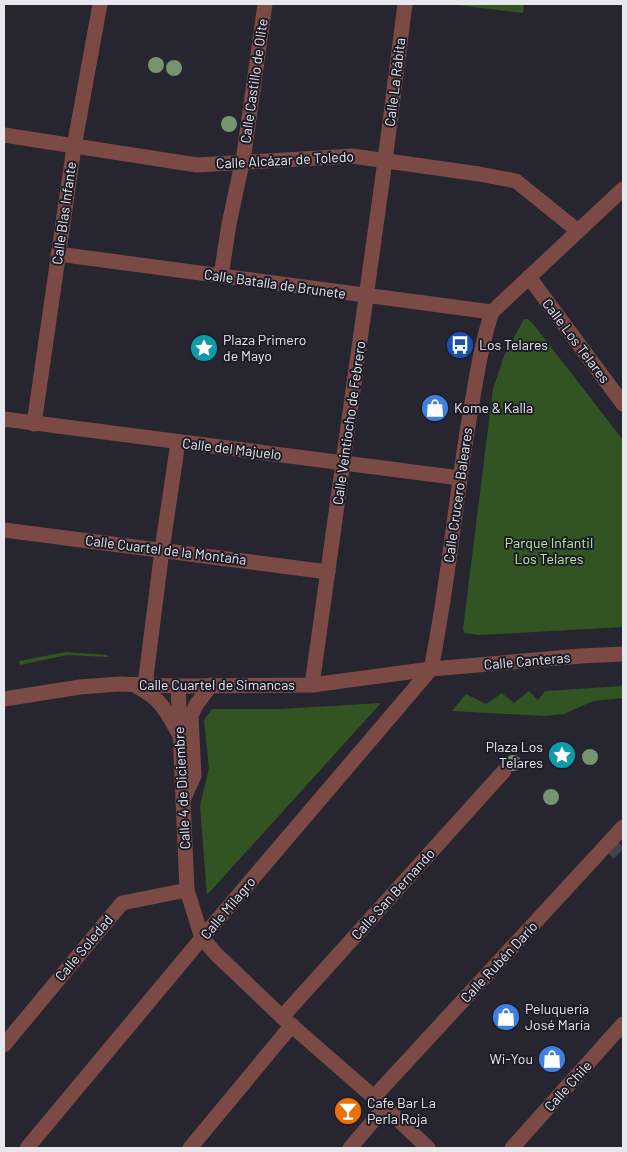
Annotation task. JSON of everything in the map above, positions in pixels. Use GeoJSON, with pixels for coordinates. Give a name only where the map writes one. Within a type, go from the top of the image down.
{"type":"FeatureCollection","features":[{"type":"Feature","properties":{"kind":"street","name":"Calle Blas Infante"},"geometry":{"type":"LineString","coordinates":[[34,424],[74,147],[100,4]]}},
{"type":"Feature","properties":{"kind":"street","name":"Calle Castillo de Olite"},"geometry":{"type":"LineString","coordinates":[[221,276],[229,224],[243,162],[265,4]]}},
{"type":"Feature","properties":{"kind":"street","name":"Calle La Rábita"},"geometry":{"type":"LineString","coordinates":[[385,161],[405,4]]}},
{"type":"Feature","properties":{"kind":"street","name":"Calle Alcázar de Toledo"},"geometry":{"type":"LineString","coordinates":[[4,135],[197,165],[352,156],[516,181],[578,231]]}},
{"type":"Feature","properties":{"kind":"street","name":"Calle Veintiocho de Febrero"},"geometry":{"type":"LineString","coordinates":[[312,684],[385,161]]}},
{"type":"Feature","properties":{"kind":"street","name":"Calle Crucero Baleares"},"geometry":{"type":"LineString","coordinates":[[431,669],[440,622],[460,478],[483,339],[492,312],[623,188]]}},
{"type":"Feature","properties":{"kind":"street","name":"Calle Batalla de Brunete"},"geometry":{"type":"LineString","coordinates":[[58,254],[492,312]]}},
{"type":"Feature","properties":{"kind":"street","name":"Calle Los Telares"},"geometry":{"type":"LineString","coordinates":[[528,277],[623,404]]}},
{"type":"Feature","properties":{"kind":"street","name":"Calle del Majuelo"},"geometry":{"type":"LineString","coordinates":[[4,419],[460,478]]}},
{"type":"Feature","properties":{"kind":"street"},"geometry":{"type":"LineString","coordinates":[[178,442],[162,550],[138,685],[162,704],[180,736]]}},
{"type":"Feature","properties":{"kind":"street","name":"Calle Cuartel de la Montaña"},"geometry":{"type":"LineString","coordinates":[[5,530],[328,572]]}},
{"type":"Feature","properties":{"kind":"street","name":"Calle Canteras"},"geometry":{"type":"LineString","coordinates":[[431,669],[623,654]]}},
{"type":"Feature","properties":{"kind":"street","name":"Calle Cuartel de Simancas"},"geometry":{"type":"LineString","coordinates":[[4,699],[80,687],[119,684],[178,686],[312,684],[431,669]]}},
{"type":"Feature","properties":{"kind":"street","name":"Calle Milagro"},"geometry":{"type":"LineString","coordinates":[[27,1148],[202,938],[431,669]]}},
{"type":"Feature","properties":{"kind":"street"},"geometry":{"type":"LineString","coordinates":[[183,801],[194,776],[191,716],[196,705],[212,685]]}},
{"type":"Feature","properties":{"kind":"street","name":"Calle 4 de Diciembre"},"geometry":{"type":"LineString","coordinates":[[178,686],[187,890],[202,938]]}},
{"type":"Feature","properties":{"kind":"street","name":"Calle San Bernando"},"geometry":{"type":"LineString","coordinates":[[190,1148],[287,1021],[504,771]]}},
{"type":"Feature","properties":{"kind":"street","name":"Calle Rubén Darío"},"geometry":{"type":"LineString","coordinates":[[350,1148],[380,1102],[623,827]]}},
{"type":"Feature","properties":{"kind":"street","name":"Calle Soledad"},"geometry":{"type":"LineString","coordinates":[[4,1044],[122,903],[187,890]]}},
{"type":"Feature","properties":{"kind":"street"},"geometry":{"type":"LineString","coordinates":[[202,938],[216,954],[287,1021],[380,1102],[428,1148]]}},
{"type":"Feature","properties":{"kind":"street","name":"Calle Chile"},"geometry":{"type":"LineString","coordinates":[[512,1148],[623,1024]]}},
{"type":"Feature","properties":{"kind":"green space"},"geometry":{"type":"Polygon","coordinates":[[[449,4],[524,4],[523,13],[449,4]]]}},
{"type":"Feature","properties":{"kind":"green space","name":"Parque Infantil Los Telares"},"geometry":{"type":"Polygon","coordinates":[[[524,319],[528,319],[534,325],[623,440],[623,627],[479,635],[465,633],[463,629],[493,389],[504,356],[524,319]]]}},
{"type":"Feature","properties":{"kind":"green space"},"geometry":{"type":"Polygon","coordinates":[[[66,652],[107,655],[108,657],[67,655],[20,665],[19,661],[66,652]]]}},
{"type":"Feature","properties":{"kind":"green space"},"geometry":{"type":"Polygon","coordinates":[[[623,686],[623,698],[593,701],[564,714],[544,716],[452,711],[466,694],[486,704],[502,693],[514,703],[529,691],[538,700],[545,691],[623,686]]]}},
{"type":"Feature","properties":{"kind":"green space"},"geometry":{"type":"Polygon","coordinates":[[[381,703],[207,895],[200,806],[209,768],[204,720],[212,709],[280,709],[381,703]]]}},
{"type":"Feature","properties":{"kind":"tunnel"},"geometry":{"type":"LineString","coordinates":[[608,843],[623,857]]}},
{"type":"Feature","properties":{"kind":"place","name":"Los Telares"},"geometry":{"type":"Point","coordinates":[460,345]}},
{"type":"Feature","properties":{"kind":"place","name":"Plaza Primero de Mayo"},"geometry":{"type":"Point","coordinates":[204,348]}},
{"type":"Feature","properties":{"kind":"place","name":"Kome & Kalla"},"geometry":{"type":"Point","coordinates":[435,408]}},
{"type":"Feature","properties":{"kind":"place","name":"Plaza Los Telares"},"geometry":{"type":"Point","coordinates":[562,755]}},
{"type":"Feature","properties":{"kind":"place","name":"Peluquería José María"},"geometry":{"type":"Point","coordinates":[506,1017]}},
{"type":"Feature","properties":{"kind":"place","name":"Wi-You"},"geometry":{"type":"Point","coordinates":[552,1059]}},
{"type":"Feature","properties":{"kind":"place","name":"Cafe Bar La Perla Roja"},"geometry":{"type":"Point","coordinates":[348,1111]}}]}
